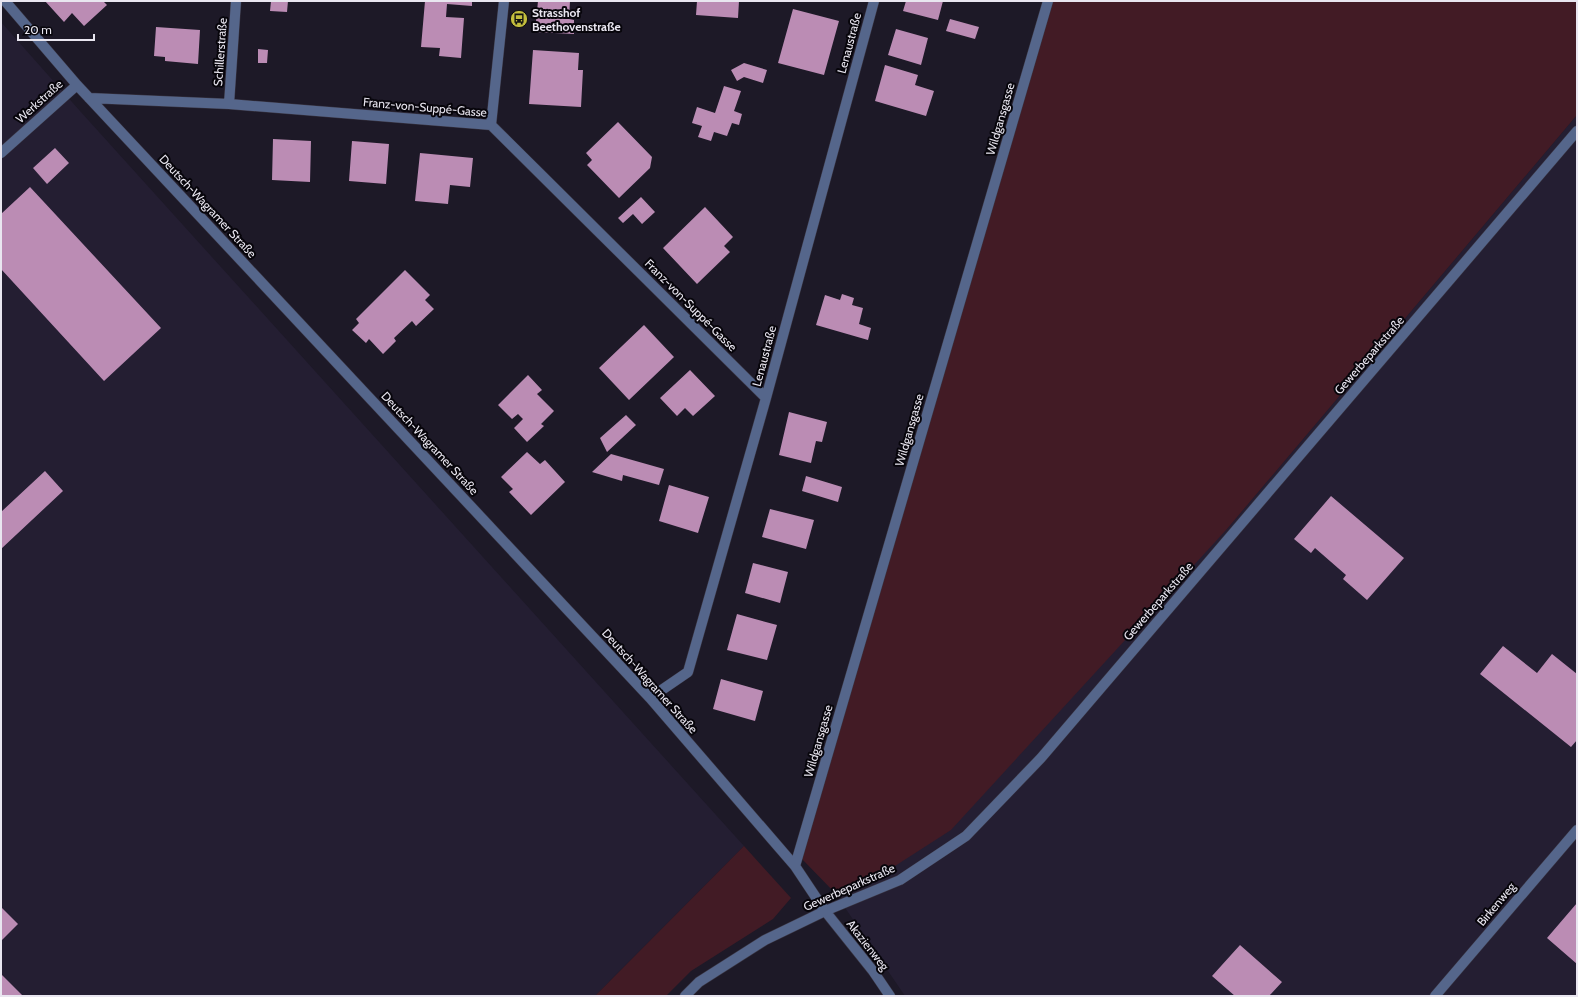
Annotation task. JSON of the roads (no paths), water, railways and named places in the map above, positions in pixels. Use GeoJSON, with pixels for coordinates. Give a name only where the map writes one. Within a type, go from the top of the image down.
{"type":"FeatureCollection","features":[{"type":"Feature","properties":{"kind":"street","name":"Deutsch-Wagramer Straße"},"geometry":{"type":"LineString","coordinates":[[5,1],[89,98],[650,698],[795,866],[825,911]]}},
{"type":"Feature","properties":{"kind":"street","name":"Schillerstraße"},"geometry":{"type":"LineString","coordinates":[[229,104],[236,1]]}},
{"type":"Feature","properties":{"kind":"street"},"geometry":{"type":"LineString","coordinates":[[491,125],[504,1]]}},
{"type":"Feature","properties":{"kind":"street","name":"Lenaustraße"},"geometry":{"type":"LineString","coordinates":[[650,698],[688,672],[766,398],[874,1]]}},
{"type":"Feature","properties":{"kind":"street","name":"Wildgansgasse"},"geometry":{"type":"LineString","coordinates":[[795,866],[1048,1]]}},
{"type":"Feature","properties":{"kind":"street","name":"Werkstraße"},"geometry":{"type":"LineString","coordinates":[[1,153],[77,85]]}},
{"type":"Feature","properties":{"kind":"street","name":"Franz-von-Suppé-Gasse"},"geometry":{"type":"LineString","coordinates":[[89,98],[229,104],[491,125],[766,398]]}},
{"type":"Feature","properties":{"kind":"street","name":"Gewerbeparkstraße"},"geometry":{"type":"LineString","coordinates":[[685,996],[699,982],[765,940],[825,911],[900,880],[966,836],[1036,764],[1577,131]]}},
{"type":"Feature","properties":{"kind":"street","name":"Birkenweg"},"geometry":{"type":"LineString","coordinates":[[1435,996],[1577,830]]}},
{"type":"Feature","properties":{"kind":"street","name":"Akazienweg"},"geometry":{"type":"LineString","coordinates":[[825,911],[873,971],[890,996]]}},
{"type":"Feature","properties":{"kind":"place","name":"Strasshof Beethovenstraße"},"geometry":{"type":"Point","coordinates":[519,19]}}]}
